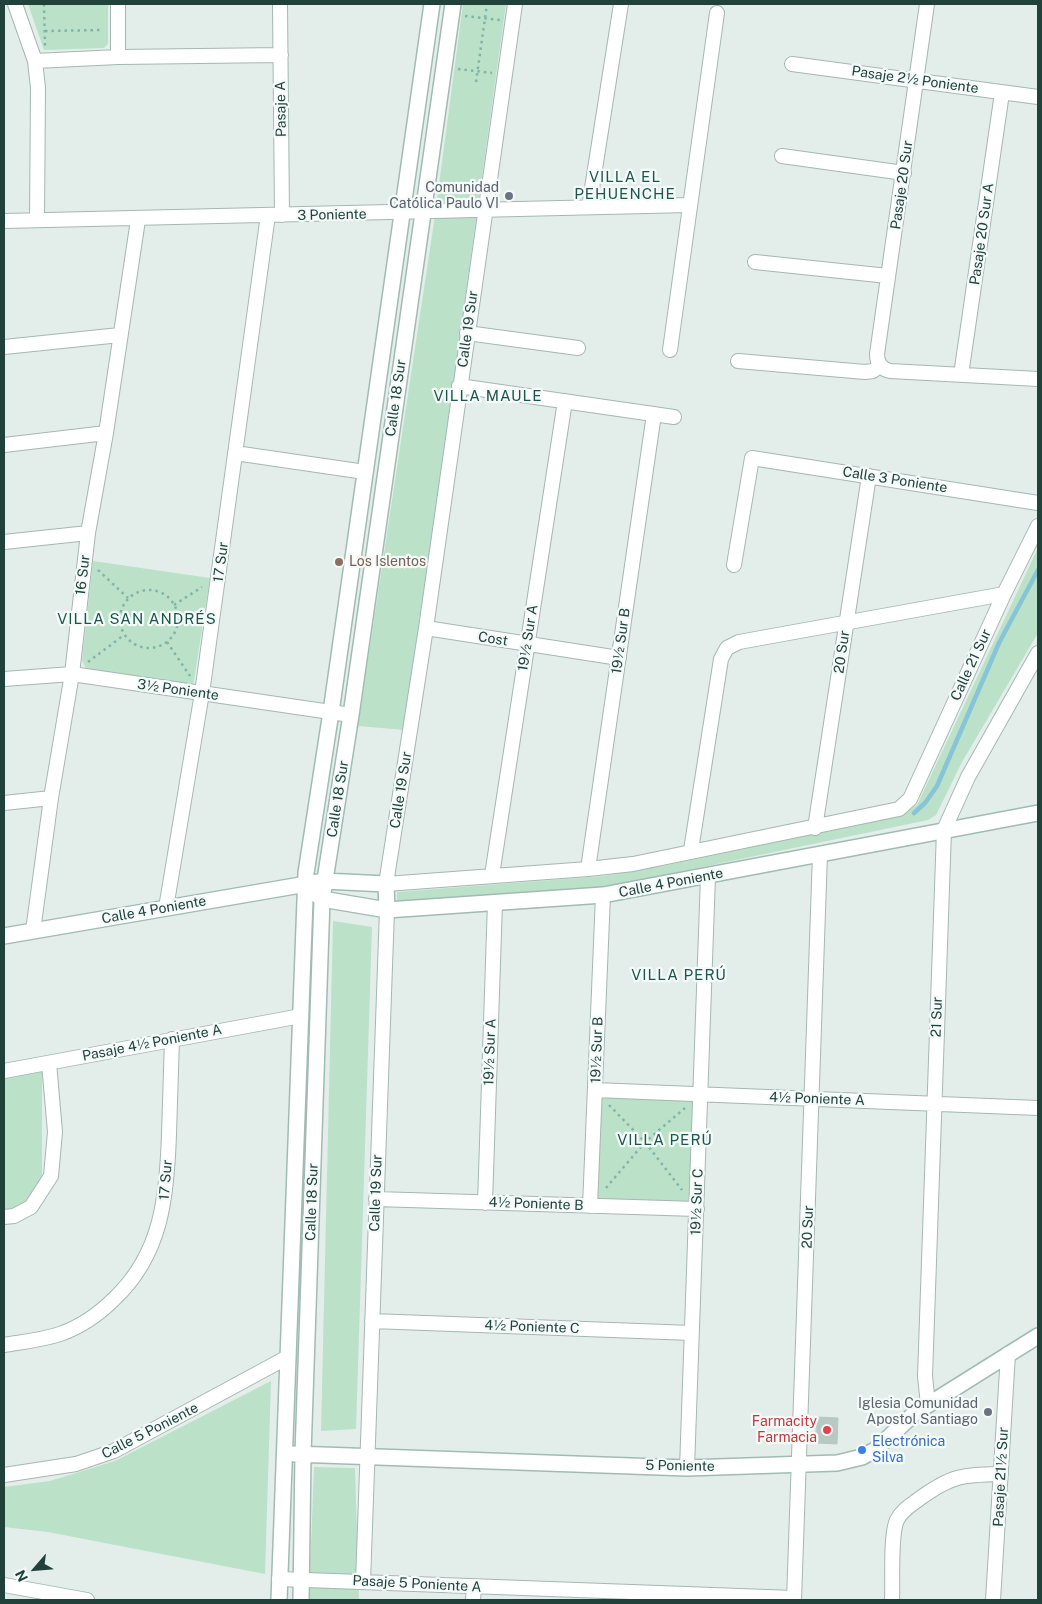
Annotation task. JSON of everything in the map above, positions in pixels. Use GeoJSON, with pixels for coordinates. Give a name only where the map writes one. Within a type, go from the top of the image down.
{"type":"FeatureCollection","features":[{"type":"Feature","properties":{"kind":"main road","name":"Calle 18 Sur"},"geometry":{"type":"LineString","coordinates":[[279,1600],[286,1358],[305,884],[332,712],[432,4]]}},
{"type":"Feature","properties":{"kind":"main road","name":"Calle 18 Sur"},"geometry":{"type":"LineString","coordinates":[[301,1600],[303,1454],[322,899],[351,715],[452,9]]}},
{"type":"Feature","properties":{"kind":"main road","name":"Calle 4 Poniente"},"geometry":{"type":"LineString","coordinates":[[322,899],[387,910],[603,895],[1038,813]]}},
{"type":"Feature","properties":{"kind":"main road","name":"Calle 4 Poniente"},"geometry":{"type":"LineString","coordinates":[[4,936],[324,881],[386,884]]}},
{"type":"Feature","properties":{"kind":"main road"},"geometry":{"type":"LineString","coordinates":[[305,884],[322,899]]}},
{"type":"Feature","properties":{"kind":"main road","name":"Calle 19 Sur"},"geometry":{"type":"LineString","coordinates":[[386,884],[387,910]]}},
{"type":"Feature","properties":{"kind":"main road","name":"5 Poniente"},"geometry":{"type":"LineString","coordinates":[[283,1453],[687,1468],[837,1463],[875,1450],[899,1426],[928,1405],[1038,1336]]}},
{"type":"Feature","properties":{"kind":"street"},"geometry":{"type":"LineString","coordinates":[[15,4],[41,61],[38,88],[37,220]]}},
{"type":"Feature","properties":{"kind":"street"},"geometry":{"type":"LineString","coordinates":[[118,4],[118,56]]}},
{"type":"Feature","properties":{"kind":"street","name":"Pasaje A"},"geometry":{"type":"LineString","coordinates":[[280,4],[282,215]]}},
{"type":"Feature","properties":{"kind":"street","name":"Calle 19 Sur"},"geometry":{"type":"LineString","coordinates":[[386,884],[426,628],[459,386],[515,4]]}},
{"type":"Feature","properties":{"kind":"street"},"geometry":{"type":"LineString","coordinates":[[589,208],[621,4]]}},
{"type":"Feature","properties":{"kind":"street","name":"Pasaje 20 Sur"},"geometry":{"type":"LineString","coordinates":[[880,365],[877,354],[927,4]]}},
{"type":"Feature","properties":{"kind":"street"},"geometry":{"type":"LineString","coordinates":[[670,350],[717,12]]}},
{"type":"Feature","properties":{"kind":"street"},"geometry":{"type":"LineString","coordinates":[[41,61],[118,56],[281,56]]}},
{"type":"Feature","properties":{"kind":"street","name":"Pasaje 2½ Poniente"},"geometry":{"type":"LineString","coordinates":[[792,64],[1038,97]]}},
{"type":"Feature","properties":{"kind":"street","name":"Pasaje 20 Sur A"},"geometry":{"type":"LineString","coordinates":[[961,375],[1002,93]]}},
{"type":"Feature","properties":{"kind":"street"},"geometry":{"type":"LineString","coordinates":[[782,156],[904,173]]}},
{"type":"Feature","properties":{"kind":"street","name":"3 Poniente"},"geometry":{"type":"LineString","coordinates":[[4,221],[402,214],[690,205]]}},
{"type":"Feature","properties":{"kind":"street","name":"17 Sur"},"geometry":{"type":"LineString","coordinates":[[166,908],[202,693],[268,216]]}},
{"type":"Feature","properties":{"kind":"street","name":"16 Sur"},"geometry":{"type":"LineString","coordinates":[[33,931],[51,798],[72,674],[84,558],[106,433],[138,220]]}},
{"type":"Feature","properties":{"kind":"street"},"geometry":{"type":"LineString","coordinates":[[755,262],[888,276]]}},
{"type":"Feature","properties":{"kind":"street"},"geometry":{"type":"LineString","coordinates":[[467,333],[578,348]]}},
{"type":"Feature","properties":{"kind":"street"},"geometry":{"type":"LineString","coordinates":[[4,347],[120,334]]}},
{"type":"Feature","properties":{"kind":"street"},"geometry":{"type":"LineString","coordinates":[[738,361],[865,372],[873,371],[880,365],[890,371],[1038,379]]}},
{"type":"Feature","properties":{"kind":"street"},"geometry":{"type":"LineString","coordinates":[[459,386],[674,417]]}},
{"type":"Feature","properties":{"kind":"street","name":"19½ Sur A"},"geometry":{"type":"LineString","coordinates":[[492,875],[565,401]]}},
{"type":"Feature","properties":{"kind":"street","name":"19½ Sur B"},"geometry":{"type":"LineString","coordinates":[[588,869],[654,414]]}},
{"type":"Feature","properties":{"kind":"street"},"geometry":{"type":"LineString","coordinates":[[4,445],[106,433]]}},
{"type":"Feature","properties":{"kind":"street"},"geometry":{"type":"LineString","coordinates":[[236,453],[365,472]]}},
{"type":"Feature","properties":{"kind":"street","name":"Calle 3 Poniente"},"geometry":{"type":"LineString","coordinates":[[734,566],[752,458],[1038,503]]}},
{"type":"Feature","properties":{"kind":"street","name":"20 Sur"},"geometry":{"type":"LineString","coordinates":[[816,828],[869,476]]}},
{"type":"Feature","properties":{"kind":"street","name":"Calle 21 Sur"},"geometry":{"type":"LineString","coordinates":[[905,805],[914,792],[1004,594],[1038,526]]}},
{"type":"Feature","properties":{"kind":"street"},"geometry":{"type":"LineString","coordinates":[[4,542],[88,533]]}},
{"type":"Feature","properties":{"kind":"street"},"geometry":{"type":"LineString","coordinates":[[691,850],[724,651],[734,643],[1004,594]]}},
{"type":"Feature","properties":{"kind":"street","name":"Cost"},"geometry":{"type":"LineString","coordinates":[[426,628],[619,658]]}},
{"type":"Feature","properties":{"kind":"street","name":"21 Sur"},"geometry":{"type":"LineString","coordinates":[[928,1405],[925,1376],[944,830],[968,777],[1038,653]]}},
{"type":"Feature","properties":{"kind":"street","name":"3½ Poniente"},"geometry":{"type":"LineString","coordinates":[[4,679],[72,674],[351,715]]}},
{"type":"Feature","properties":{"kind":"street"},"geometry":{"type":"LineString","coordinates":[[4,803],[51,798]]}},
{"type":"Feature","properties":{"kind":"street","name":"Calle 4 Poniente"},"geometry":{"type":"LineString","coordinates":[[386,884],[633,864],[691,850],[816,828],[892,811],[905,805]]}},
{"type":"Feature","properties":{"kind":"street","name":"20 Sur"},"geometry":{"type":"LineString","coordinates":[[794,1599],[820,854]]}},
{"type":"Feature","properties":{"kind":"street","name":"19½ Sur C"},"geometry":{"type":"LineString","coordinates":[[687,1468],[708,876]]}},
{"type":"Feature","properties":{"kind":"street","name":"19½ Sur B"},"geometry":{"type":"LineString","coordinates":[[590,1206],[603,895]]}},
{"type":"Feature","properties":{"kind":"street","name":"19½ Sur A"},"geometry":{"type":"LineString","coordinates":[[485,1203],[495,902]]}},
{"type":"Feature","properties":{"kind":"street","name":"Calle 19 Sur"},"geometry":{"type":"LineString","coordinates":[[363,1582],[387,910]]}},
{"type":"Feature","properties":{"kind":"street","name":"Pasaje 4½ Poniente A"},"geometry":{"type":"LineString","coordinates":[[4,1070],[301,1016]]}},
{"type":"Feature","properties":{"kind":"street","name":"17 Sur"},"geometry":{"type":"LineString","coordinates":[[4,1345],[60,1334],[86,1321],[108,1305],[129,1284],[145,1260],[162,1217],[167,1180],[172,1039]]}},
{"type":"Feature","properties":{"kind":"street"},"geometry":{"type":"LineString","coordinates":[[4,1217],[14,1216],[31,1207],[51,1176],[54,1132],[48,1063]]}},
{"type":"Feature","properties":{"kind":"street","name":"4½ Poniente A"},"geometry":{"type":"LineString","coordinates":[[595,1090],[1038,1108]]}},
{"type":"Feature","properties":{"kind":"street","name":"4½ Poniente B"},"geometry":{"type":"LineString","coordinates":[[376,1199],[697,1209]]}},
{"type":"Feature","properties":{"kind":"street","name":"4½ Poniente C"},"geometry":{"type":"LineString","coordinates":[[372,1321],[692,1332]]}},
{"type":"Feature","properties":{"kind":"street","name":"Pasaje 21½ Sur"},"geometry":{"type":"LineString","coordinates":[[993,1600],[1008,1354]]}},
{"type":"Feature","properties":{"kind":"street","name":"Calle 5 Poniente"},"geometry":{"type":"LineString","coordinates":[[4,1475],[76,1464],[114,1451],[286,1358]]}},
{"type":"Feature","properties":{"kind":"street"},"geometry":{"type":"LineString","coordinates":[[892,1600],[895,1528],[901,1514],[936,1487],[952,1478],[968,1475],[1001,1474]]}},
{"type":"Feature","properties":{"kind":"street","name":"Pasaje 5 Poniente A"},"geometry":{"type":"LineString","coordinates":[[279,1579],[363,1582],[473,1594],[794,1599]]}},
{"type":"Feature","properties":{"kind":"street"},"geometry":{"type":"LineString","coordinates":[[4,1585],[87,1600]]}},
{"type":"Feature","properties":{"kind":"path"},"geometry":{"type":"LineString","coordinates":[[41,61],[45,30],[44,4]]}},
{"type":"Feature","properties":{"kind":"path"},"geometry":{"type":"LineString","coordinates":[[476,82],[487,4]]}},
{"type":"Feature","properties":{"kind":"path"},"geometry":{"type":"LineString","coordinates":[[452,9],[485,18],[512,22]]}},
{"type":"Feature","properties":{"kind":"path"},"geometry":{"type":"LineString","coordinates":[[45,30],[104,30]]}},
{"type":"Feature","properties":{"kind":"path"},"geometry":{"type":"LineString","coordinates":[[444,67],[505,75]]}},
{"type":"Feature","properties":{"kind":"path"},"geometry":{"type":"LineString","coordinates":[[84,558],[128,598]]}},
{"type":"Feature","properties":{"kind":"path"},"geometry":{"type":"LineString","coordinates":[[174,605],[219,576]]}},
{"type":"Feature","properties":{"kind":"path"},"geometry":{"type":"LineString","coordinates":[[156,590],[165,594],[174,605],[178,618],[177,627],[167,642],[150,648],[141,647],[124,635],[120,616],[122,606],[128,598],[137,592],[156,590]]}},
{"type":"Feature","properties":{"kind":"path"},"geometry":{"type":"LineString","coordinates":[[72,674],[124,635]]}},
{"type":"Feature","properties":{"kind":"path"},"geometry":{"type":"LineString","coordinates":[[167,642],[202,693]]}},
{"type":"Feature","properties":{"kind":"path"},"geometry":{"type":"LineString","coordinates":[[595,1090],[646,1142],[697,1209]]}},
{"type":"Feature","properties":{"kind":"path"},"geometry":{"type":"LineString","coordinates":[[590,1206],[646,1142],[701,1094]]}},
{"type":"Feature","properties":{"kind":"green space"},"geometry":{"type":"Polygon","coordinates":[[[28,4],[108,4],[108,44],[104,48],[44,50],[28,4]]]}},
{"type":"Feature","properties":{"kind":"green space"},"geometry":{"type":"Polygon","coordinates":[[[463,4],[506,4],[432,536],[427,585],[424,587],[404,730],[358,726],[434,222],[463,4]]]}},
{"type":"Feature","properties":{"kind":"green space"},"geometry":{"type":"Polygon","coordinates":[[[1038,548],[1038,633],[962,762],[936,815],[928,820],[602,888],[397,901],[397,892],[604,876],[663,866],[899,816],[917,805],[1038,548]]]}},
{"type":"Feature","properties":{"kind":"green space"},"geometry":{"type":"Polygon","coordinates":[[[93,561],[210,578],[193,687],[87,671],[82,660],[93,561]]]}},
{"type":"Feature","properties":{"kind":"green space"},"geometry":{"type":"Polygon","coordinates":[[[333,921],[372,927],[356,1429],[321,1431],[333,921]]]}},
{"type":"Feature","properties":{"kind":"green space"},"geometry":{"type":"Polygon","coordinates":[[[42,1067],[42,1184],[19,1209],[4,1213],[4,1074],[42,1067]]]}},
{"type":"Feature","properties":{"kind":"green space"},"geometry":{"type":"Polygon","coordinates":[[[595,1092],[694,1096],[690,1206],[591,1202],[595,1092]]]}},
{"type":"Feature","properties":{"kind":"green space"},"geometry":{"type":"Polygon","coordinates":[[[271,1381],[265,1574],[48,1532],[4,1527],[4,1487],[50,1481],[115,1461],[271,1381]]]}},
{"type":"Feature","properties":{"kind":"green space"},"geometry":{"type":"Polygon","coordinates":[[[314,1467],[355,1468],[359,1600],[309,1600],[314,1467]]]}},
{"type":"Feature","properties":{"kind":"building","name":"Farmacity Farmacia"},"geometry":{"type":"Polygon","coordinates":[[[817,1417],[838,1418],[837,1444],[816,1443],[817,1417]]]}},
{"type":"Feature","properties":{"kind":"waterway"},"geometry":{"type":"LineString","coordinates":[[914,813],[925,803],[937,786],[999,643],[1038,570]]}},
{"type":"Feature","properties":{"kind":"place","name":"Comunidad Católica Paulo VI"},"geometry":{"type":"Point","coordinates":[509,196]}},
{"type":"Feature","properties":{"kind":"place","name":"Los Islentos"},"geometry":{"type":"Point","coordinates":[339,562]}},
{"type":"Feature","properties":{"kind":"place","name":"Iglesia Comunidad Apostol Santiago"},"geometry":{"type":"Point","coordinates":[988,1412]}},
{"type":"Feature","properties":{"kind":"place","name":"Farmacity Farmacia"},"geometry":{"type":"Point","coordinates":[827,1430]}},
{"type":"Feature","properties":{"kind":"place","name":"Electrónica Silva"},"geometry":{"type":"Point","coordinates":[862,1450]}},
{"type":"Feature","properties":{"kind":"district","name":"VILLA EL PEHUENCHE"},"geometry":{"type":"Point","coordinates":[625,186]}},
{"type":"Feature","properties":{"kind":"district","name":"VILLA MAULE"},"geometry":{"type":"Point","coordinates":[488,396]}},
{"type":"Feature","properties":{"kind":"district","name":"VILLA SAN ANDRÉS"},"geometry":{"type":"Point","coordinates":[137,619]}},
{"type":"Feature","properties":{"kind":"district","name":"VILLA PERÚ"},"geometry":{"type":"Point","coordinates":[679,975]}},
{"type":"Feature","properties":{"kind":"district","name":"VILLA PERÚ"},"geometry":{"type":"Point","coordinates":[665,1140]}}]}
